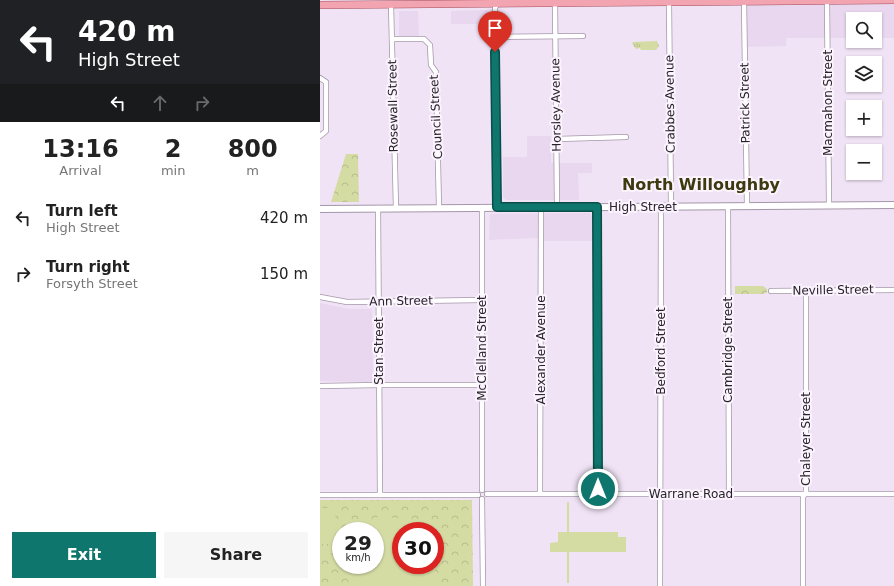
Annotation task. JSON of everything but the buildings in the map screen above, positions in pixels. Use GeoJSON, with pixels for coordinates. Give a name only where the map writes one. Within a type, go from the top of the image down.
{"type":"FeatureCollection","features":[{"type":"Feature","properties":{"kind":"main road"},"geometry":{"type":"LineString","coordinates":[[320,5],[347,3],[391,5],[414,2],[555,3],[894,0]]}},
{"type":"Feature","properties":{"kind":"street","name":"Patrick Street"},"geometry":{"type":"LineString","coordinates":[[744,1],[746,206]]}},
{"type":"Feature","properties":{"kind":"street","name":"Macmahon Street"},"geometry":{"type":"LineString","coordinates":[[829,205],[832,1]]}},
{"type":"Feature","properties":{"kind":"street"},"geometry":{"type":"LineString","coordinates":[[497,207],[495,8],[498,2]]}},
{"type":"Feature","properties":{"kind":"street","name":"Crabbes Avenue"},"geometry":{"type":"LineString","coordinates":[[669,2],[671,206]]}},
{"type":"Feature","properties":{"kind":"street","name":"Horsley Avenue"},"geometry":{"type":"LineString","coordinates":[[555,3],[557,207]]}},
{"type":"Feature","properties":{"kind":"street","name":"Rosewall Street"},"geometry":{"type":"LineString","coordinates":[[391,5],[396,208]]}},
{"type":"Feature","properties":{"kind":"street"},"geometry":{"type":"LineString","coordinates":[[495,37],[584,36]]}},
{"type":"Feature","properties":{"kind":"street","name":"Council Street"},"geometry":{"type":"LineString","coordinates":[[392,39],[424,39],[430,45],[431,65],[436,72],[439,208]]}},
{"type":"Feature","properties":{"kind":"street"},"geometry":{"type":"LineString","coordinates":[[320,78],[326,82],[326,131],[320,136]]}},
{"type":"Feature","properties":{"kind":"street"},"geometry":{"type":"LineString","coordinates":[[557,139],[626,137]]}},
{"type":"Feature","properties":{"kind":"street","name":"High Street"},"geometry":{"type":"LineString","coordinates":[[320,209],[894,205]]}},
{"type":"Feature","properties":{"kind":"street","name":"Bedford Street"},"geometry":{"type":"LineString","coordinates":[[660,586],[661,206]]}},
{"type":"Feature","properties":{"kind":"street","name":"Cambridge Street"},"geometry":{"type":"LineString","coordinates":[[728,206],[729,494]]}},
{"type":"Feature","properties":{"kind":"street","name":"McClelland Street"},"geometry":{"type":"LineString","coordinates":[[482,207],[482,490]]}},
{"type":"Feature","properties":{"kind":"street","name":"Alexander Avenue"},"geometry":{"type":"LineString","coordinates":[[540,493],[541,207]]}},
{"type":"Feature","properties":{"kind":"street"},"geometry":{"type":"LineString","coordinates":[[597,207],[598,495]]}},
{"type":"Feature","properties":{"kind":"street","name":"Stan Street"},"geometry":{"type":"LineString","coordinates":[[378,208],[380,495]]}},
{"type":"Feature","properties":{"kind":"street","name":"Neville Street"},"geometry":{"type":"LineString","coordinates":[[771,291],[894,290]]}},
{"type":"Feature","properties":{"kind":"street","name":"Chaleyer Street"},"geometry":{"type":"LineString","coordinates":[[803,586],[803,497],[806,492],[806,291]]}},
{"type":"Feature","properties":{"kind":"street","name":"Ann Street"},"geometry":{"type":"LineString","coordinates":[[320,297],[347,302],[482,300]]}},
{"type":"Feature","properties":{"kind":"street"},"geometry":{"type":"LineString","coordinates":[[320,386],[482,386]]}},
{"type":"Feature","properties":{"kind":"street"},"geometry":{"type":"LineString","coordinates":[[478,495],[482,490],[486,492],[487,494],[485,498],[482,499]]}},
{"type":"Feature","properties":{"kind":"street"},"geometry":{"type":"LineString","coordinates":[[320,494],[478,495],[482,499],[483,586]]}},
{"type":"Feature","properties":{"kind":"street","name":"Warrane Road"},"geometry":{"type":"LineString","coordinates":[[487,494],[894,494]]}},
{"type":"Feature","properties":{"kind":"shaded area"},"geometry":{"type":"Polygon","coordinates":[[[894,0],[894,38],[882,38],[882,12],[846,12],[846,38],[786,38],[786,46],[747,47],[746,4],[894,0]]]}},
{"type":"Feature","properties":{"kind":"shaded area"},"geometry":{"type":"Polygon","coordinates":[[[487,10],[488,24],[451,24],[451,11],[487,10]]]}},
{"type":"Feature","properties":{"kind":"shaded area"},"geometry":{"type":"Polygon","coordinates":[[[399,11],[418,11],[419,37],[399,36],[399,11]]]}},
{"type":"Feature","properties":{"kind":"shaded area"},"geometry":{"type":"Polygon","coordinates":[[[527,136],[551,136],[551,163],[592,163],[592,173],[578,173],[579,200],[506,200],[503,197],[503,157],[527,157],[527,136]]]}},
{"type":"Feature","properties":{"kind":"shaded area"},"geometry":{"type":"Polygon","coordinates":[[[590,213],[592,216],[592,241],[546,241],[535,238],[489,240],[490,214],[590,213]]]}},
{"type":"Feature","properties":{"kind":"shaded area"},"geometry":{"type":"Polygon","coordinates":[[[320,303],[349,309],[372,309],[373,382],[320,381],[320,303]]]}},
{"type":"Feature","properties":{"kind":"green space"},"geometry":{"type":"Polygon","coordinates":[[[657,41],[659,46],[656,50],[636,49],[632,42],[657,41]]]}},
{"type":"Feature","properties":{"kind":"green space"},"geometry":{"type":"Polygon","coordinates":[[[346,154],[358,154],[359,202],[331,202],[346,154]]]}},
{"type":"Feature","properties":{"kind":"green space"},"geometry":{"type":"Polygon","coordinates":[[[735,286],[763,286],[767,289],[767,292],[764,294],[735,294],[735,286]]]}},
{"type":"Feature","properties":{"kind":"green space"},"geometry":{"type":"Polygon","coordinates":[[[320,500],[472,500],[473,586],[320,586],[320,500]]]}},
{"type":"Feature","properties":{"kind":"green space"},"geometry":{"type":"Polygon","coordinates":[[[567,502],[569,502],[569,532],[618,532],[618,537],[626,537],[626,552],[569,552],[569,583],[567,583],[567,552],[550,552],[550,543],[558,542],[558,532],[567,532],[567,502]]]}},
{"type":"Feature","properties":{"kind":"green space"},"geometry":{"type":"Polygon","coordinates":[[[320,508],[332,508],[335,510],[336,522],[332,522],[332,544],[320,544],[320,508]]]}},
{"type":"Feature","properties":{"kind":"green space"},"geometry":{"type":"Polygon","coordinates":[[[378,517],[413,522],[392,522],[392,574],[434,574],[427,586],[358,586],[354,582],[351,574],[384,574],[384,522],[364,522],[378,517]]]}},
{"type":"Feature","properties":{"kind":"district","name":"North Willoughby"},"geometry":{"type":"Point","coordinates":[701,184]}},
{"type":"Feature","properties":{"kind":"route"},"geometry":{"type":"LineString","coordinates":[[495,52],[497,207],[597,207],[598,489]]}}]}
